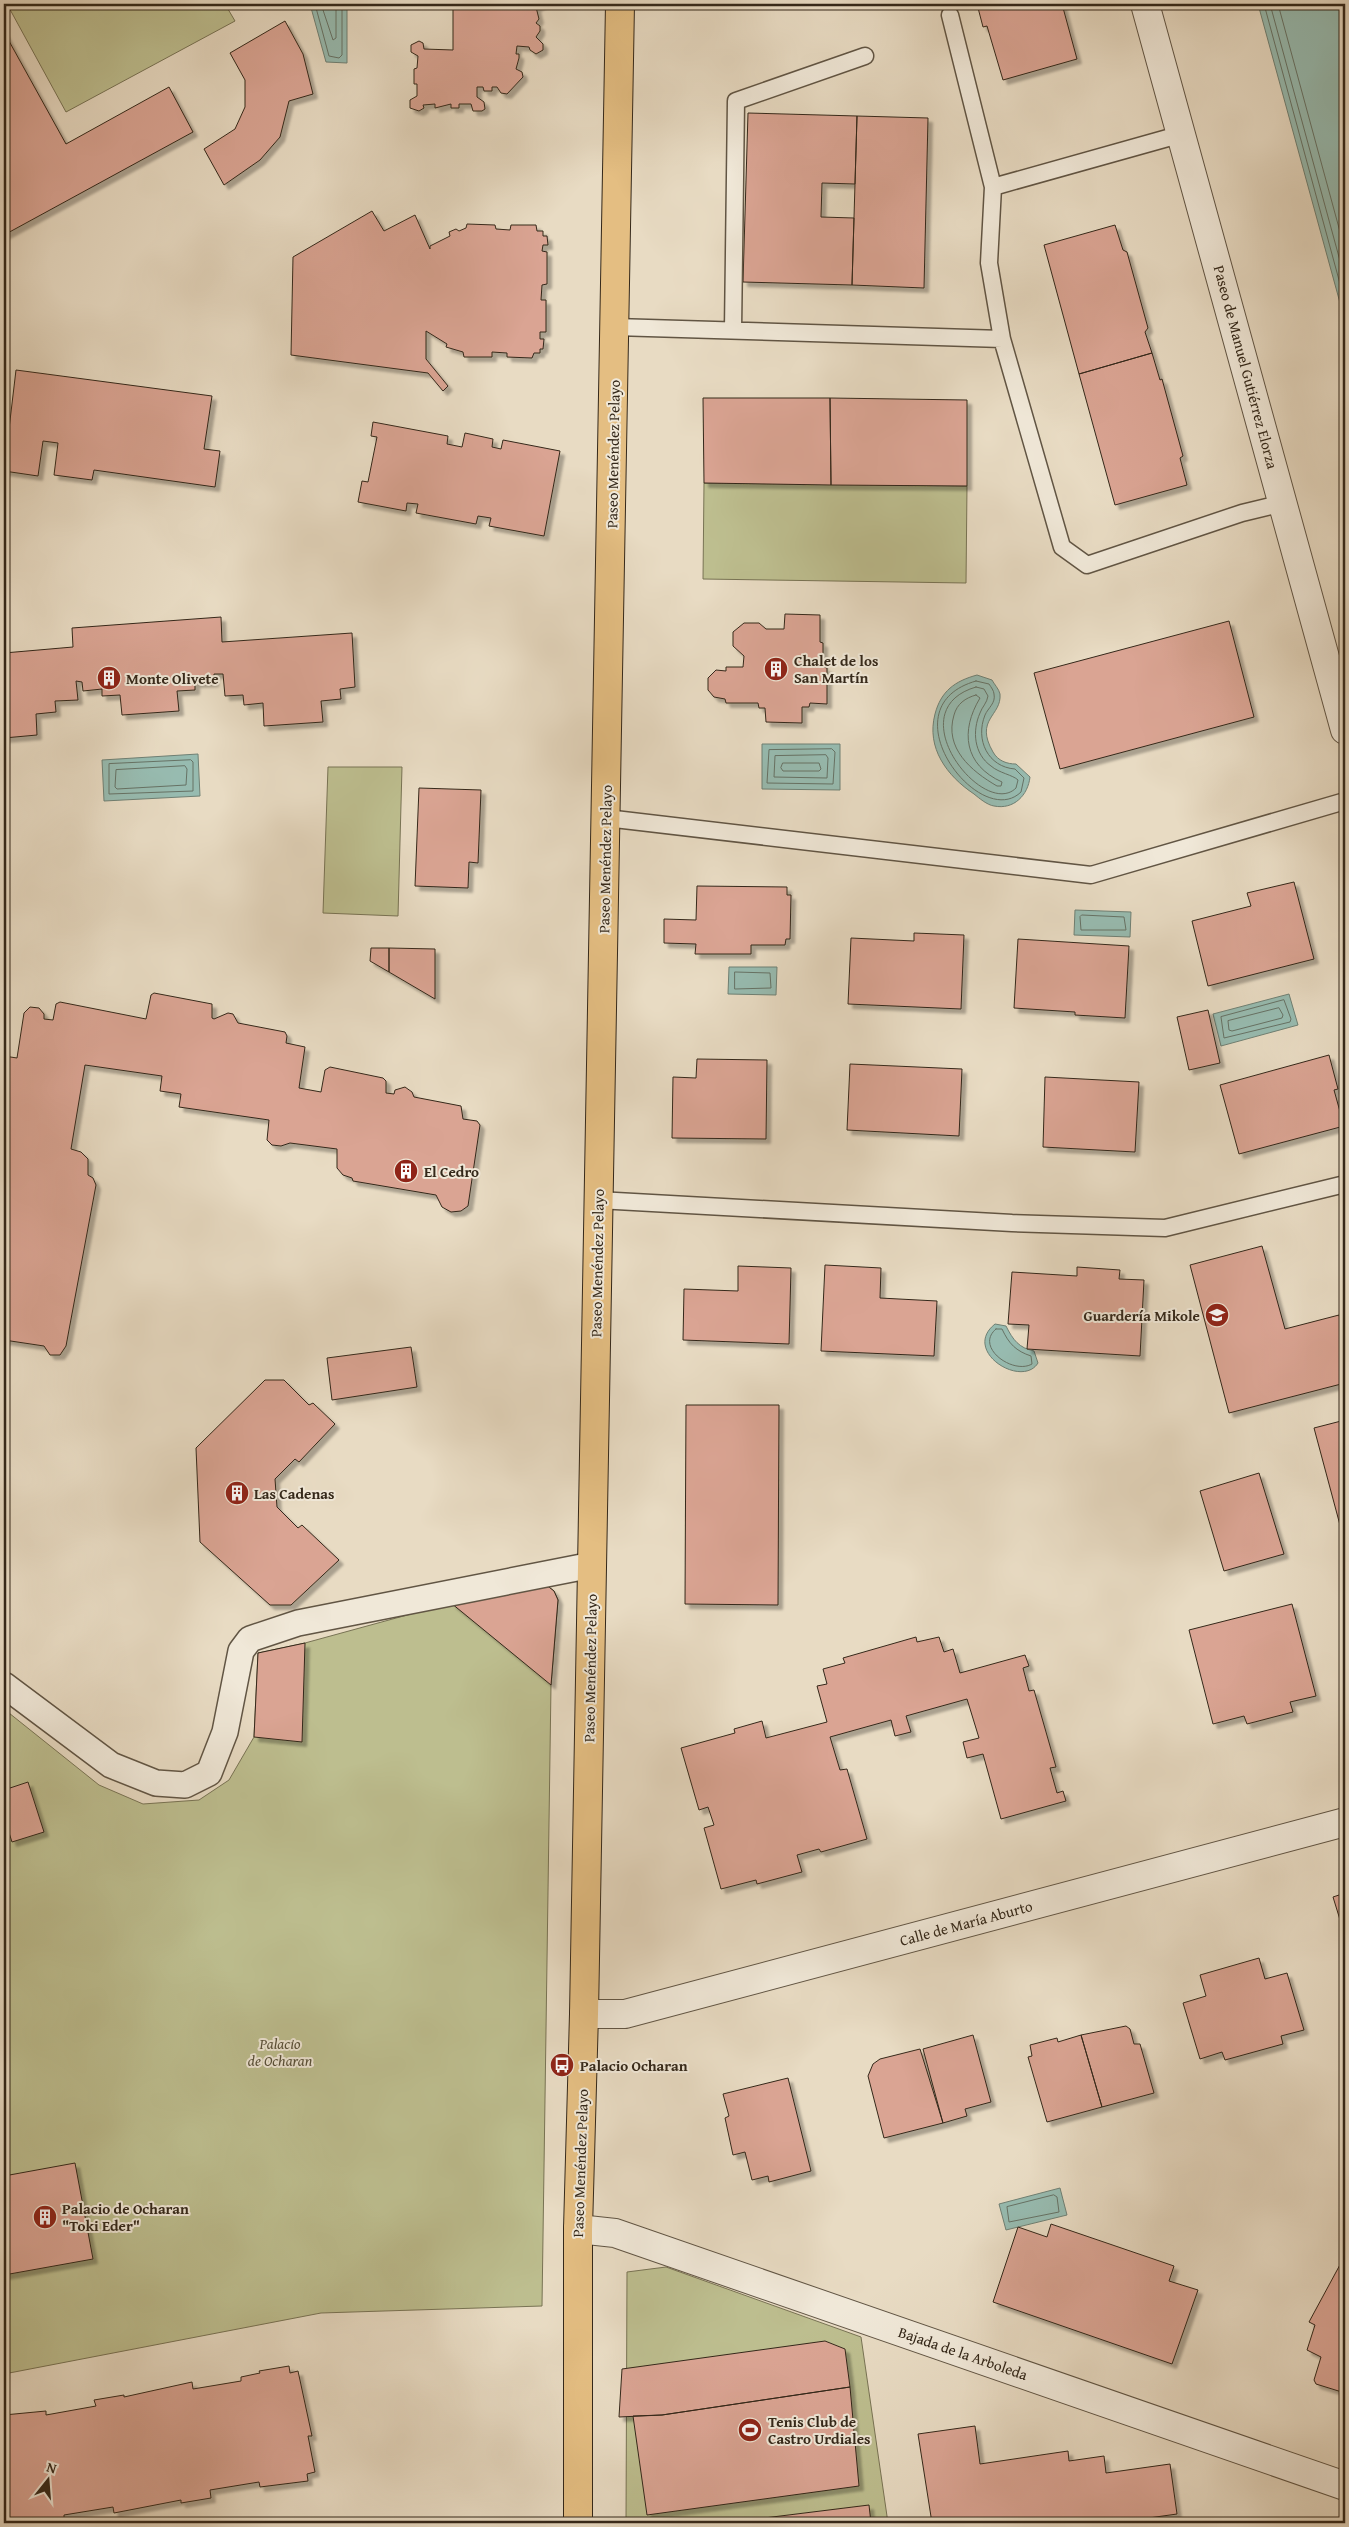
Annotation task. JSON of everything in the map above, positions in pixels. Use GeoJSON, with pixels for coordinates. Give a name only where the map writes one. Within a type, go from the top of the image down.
{"type":"FeatureCollection","features":[{"type":"Feature","properties":{"kind":"highway","name":"Paseo Menéndez Pelayo"},"geometry":{"type":"LineString","coordinates":[[578,2523],[578,2229],[584,2014],[620,4]]}},
{"type":"Feature","properties":{"kind":"street","name":"Paseo de Manuel Gutiérrez Elorza"},"geometry":{"type":"LineString","coordinates":[[1145,4],[1345,730]]}},
{"type":"Feature","properties":{"kind":"street"},"geometry":{"type":"LineString","coordinates":[[4,1685],[111,1765],[156,1783],[185,1784],[209,1773],[225,1732],[241,1651],[250,1639],[298,1623],[592,1564]]}},
{"type":"Feature","properties":{"kind":"street","name":"Calle de María Aburto"},"geometry":{"type":"LineString","coordinates":[[584,2014],[625,2014],[1345,1822]]}},
{"type":"Feature","properties":{"kind":"street","name":"Bajada de la Arboleda"},"geometry":{"type":"LineString","coordinates":[[578,2229],[615,2233],[1345,2486]]}},
{"type":"Feature","properties":{"kind":"lane"},"geometry":{"type":"LineString","coordinates":[[950,15],[992,187],[989,263],[1002,339],[1062,547],[1087,565],[1242,513],[1283,503]]}},
{"type":"Feature","properties":{"kind":"lane"},"geometry":{"type":"LineString","coordinates":[[733,330],[736,101],[866,56]]}},
{"type":"Feature","properties":{"kind":"lane"},"geometry":{"type":"LineString","coordinates":[[992,187],[1182,134]]}},
{"type":"Feature","properties":{"kind":"lane"},"geometry":{"type":"LineString","coordinates":[[615,327],[1002,339]]}},
{"type":"Feature","properties":{"kind":"lane"},"geometry":{"type":"LineString","coordinates":[[606,818],[1091,875],[1345,801]]}},
{"type":"Feature","properties":{"kind":"lane"},"geometry":{"type":"LineString","coordinates":[[598,1200],[1012,1223],[1165,1228],[1345,1184]]}},
{"type":"Feature","properties":{"kind":"green space"},"geometry":{"type":"Polygon","coordinates":[[[7,4],[225,4],[235,21],[66,112],[7,4]]]}},
{"type":"Feature","properties":{"kind":"green space"},"geometry":{"type":"Polygon","coordinates":[[[704,483],[967,486],[966,583],[703,579],[704,483]]]}},
{"type":"Feature","properties":{"kind":"green space"},"geometry":{"type":"Polygon","coordinates":[[[328,767],[402,767],[398,916],[323,913],[328,767]]]}},
{"type":"Feature","properties":{"kind":"green space","name":"Palacio de Ocharan"},"geometry":{"type":"Polygon","coordinates":[[[545,1584],[554,1591],[558,1600],[551,1685],[542,2306],[321,2313],[4,2374],[4,1709],[99,1785],[143,1804],[199,1800],[229,1780],[254,1737],[258,1653],[305,1643],[451,1603],[545,1584]]]}},
{"type":"Feature","properties":{"kind":"green space","name":"Tenis Club de Castro Urdiales"},"geometry":{"type":"Polygon","coordinates":[[[666,2267],[861,2337],[888,2523],[626,2523],[627,2272],[666,2267]]]}},
{"type":"Feature","properties":{"kind":"water"},"geometry":{"type":"Polygon","coordinates":[[[310,4],[347,4],[347,63],[326,62],[310,4]]]}},
{"type":"Feature","properties":{"kind":"water"},"geometry":{"type":"Polygon","coordinates":[[[1258,4],[1345,4],[1345,321],[1258,4]]]}},
{"type":"Feature","properties":{"kind":"water"},"geometry":{"type":"Polygon","coordinates":[[[977,675],[992,680],[1000,694],[997,708],[987,725],[986,732],[993,752],[997,758],[1016,764],[1030,777],[1029,784],[1023,795],[1019,800],[1008,806],[1001,807],[989,804],[964,787],[947,770],[936,750],[933,726],[941,699],[950,688],[962,680],[977,675]]]}},
{"type":"Feature","properties":{"kind":"water"},"geometry":{"type":"Polygon","coordinates":[[[762,744],[840,744],[840,790],[762,789],[762,744]]]}},
{"type":"Feature","properties":{"kind":"water"},"geometry":{"type":"Polygon","coordinates":[[[198,754],[200,796],[104,801],[102,760],[198,754]]]}},
{"type":"Feature","properties":{"kind":"water"},"geometry":{"type":"Polygon","coordinates":[[[1075,910],[1131,912],[1130,937],[1074,935],[1075,910]]]}},
{"type":"Feature","properties":{"kind":"water"},"geometry":{"type":"Polygon","coordinates":[[[729,967],[777,967],[776,995],[728,994],[729,967]]]}},
{"type":"Feature","properties":{"kind":"water"},"geometry":{"type":"Polygon","coordinates":[[[1289,994],[1298,1025],[1221,1046],[1213,1014],[1289,994]]]}},
{"type":"Feature","properties":{"kind":"water"},"geometry":{"type":"Polygon","coordinates":[[[995,1324],[1006,1326],[1017,1343],[1024,1348],[1034,1351],[1038,1363],[1030,1370],[1020,1372],[1008,1369],[989,1355],[985,1345],[986,1334],[995,1324]]]}},
{"type":"Feature","properties":{"kind":"water"},"geometry":{"type":"Polygon","coordinates":[[[1060,2188],[1067,2215],[1006,2230],[999,2204],[1060,2188]]]}},
{"type":"Feature","properties":{"kind":"building"},"geometry":{"type":"Polygon","coordinates":[[[453,4],[542,4],[536,7],[539,19],[536,23],[540,26],[540,31],[536,37],[543,44],[543,50],[536,54],[529,47],[517,46],[516,54],[519,54],[519,58],[516,69],[522,72],[523,77],[507,94],[501,93],[497,87],[492,87],[492,91],[484,91],[483,87],[477,87],[477,97],[484,102],[485,109],[482,111],[473,111],[471,104],[459,104],[459,108],[451,108],[451,104],[435,108],[435,104],[423,105],[424,108],[419,111],[410,108],[410,100],[417,96],[417,84],[414,84],[414,69],[417,68],[418,56],[411,52],[411,45],[419,41],[423,43],[424,49],[453,50],[453,4]]]}},
{"type":"Feature","properties":{"kind":"building"},"geometry":{"type":"Polygon","coordinates":[[[977,4],[1062,4],[1077,59],[1003,80],[987,26],[983,27],[977,4]]]}},
{"type":"Feature","properties":{"kind":"building"},"geometry":{"type":"Polygon","coordinates":[[[285,21],[303,54],[313,94],[289,101],[280,137],[260,160],[224,185],[204,149],[235,129],[245,107],[245,80],[230,53],[285,21]]]}},
{"type":"Feature","properties":{"kind":"building"},"geometry":{"type":"Polygon","coordinates":[[[4,32],[66,144],[169,87],[193,132],[4,235],[4,32]]]}},
{"type":"Feature","properties":{"kind":"building"},"geometry":{"type":"Polygon","coordinates":[[[748,113],[857,116],[855,184],[822,183],[821,217],[854,218],[852,285],[743,282],[748,113]]]}},
{"type":"Feature","properties":{"kind":"building"},"geometry":{"type":"Polygon","coordinates":[[[857,116],[928,118],[924,288],[852,285],[857,116]]]}},
{"type":"Feature","properties":{"kind":"building"},"geometry":{"type":"Polygon","coordinates":[[[372,211],[384,231],[415,215],[430,249],[430,246],[450,236],[449,232],[466,228],[467,224],[495,225],[496,229],[510,230],[511,225],[536,225],[537,231],[543,231],[543,236],[547,236],[548,245],[543,245],[542,251],[547,252],[547,284],[542,285],[541,300],[546,300],[546,332],[540,332],[540,339],[544,339],[543,349],[540,349],[540,353],[534,353],[532,358],[507,357],[507,353],[492,352],[492,357],[464,357],[463,352],[446,347],[447,344],[426,331],[426,359],[448,386],[443,391],[428,373],[291,355],[293,257],[372,211]]]}},
{"type":"Feature","properties":{"kind":"building"},"geometry":{"type":"Polygon","coordinates":[[[1115,225],[1123,250],[1127,252],[1148,328],[1145,332],[1152,353],[1079,374],[1044,245],[1115,225]]]}},
{"type":"Feature","properties":{"kind":"building"},"geometry":{"type":"Polygon","coordinates":[[[1152,353],[1160,380],[1162,379],[1183,456],[1180,458],[1187,485],[1115,505],[1079,374],[1152,353]]]}},
{"type":"Feature","properties":{"kind":"building"},"geometry":{"type":"Polygon","coordinates":[[[16,370],[212,396],[204,449],[220,451],[215,487],[94,470],[92,480],[54,475],[58,443],[43,441],[38,476],[4,471],[16,370]]]}},
{"type":"Feature","properties":{"kind":"building"},"geometry":{"type":"Polygon","coordinates":[[[703,398],[830,398],[831,485],[704,483],[703,398]]]}},
{"type":"Feature","properties":{"kind":"building"},"geometry":{"type":"Polygon","coordinates":[[[830,398],[967,400],[967,486],[831,485],[830,398]]]}},
{"type":"Feature","properties":{"kind":"building"},"geometry":{"type":"Polygon","coordinates":[[[373,422],[448,436],[447,444],[462,447],[465,433],[493,439],[492,447],[501,449],[503,440],[560,451],[544,536],[489,526],[491,518],[478,516],[476,524],[416,513],[418,504],[407,503],[406,511],[358,502],[362,481],[368,482],[377,437],[371,436],[373,422]]]}},
{"type":"Feature","properties":{"kind":"building","name":"Chalet de los San Martín"},"geometry":{"type":"Polygon","coordinates":[[[785,614],[820,615],[820,642],[823,643],[823,667],[827,668],[827,704],[810,703],[809,707],[802,707],[802,723],[766,722],[765,708],[759,708],[758,703],[726,703],[725,699],[714,697],[708,690],[708,678],[716,670],[726,671],[726,667],[743,667],[744,656],[733,646],[733,632],[744,623],[759,623],[766,629],[784,629],[785,614]]]}},
{"type":"Feature","properties":{"kind":"building","name":"Monte Olivete"},"geometry":{"type":"Polygon","coordinates":[[[221,617],[222,642],[352,633],[355,687],[340,689],[341,699],[321,701],[323,722],[264,726],[263,703],[244,705],[243,695],[225,696],[223,674],[214,674],[214,682],[195,683],[195,690],[177,691],[179,711],[122,715],[120,695],[102,696],[102,689],[83,691],[82,682],[76,681],[78,700],[55,701],[56,712],[36,714],[37,735],[4,738],[4,653],[73,647],[72,628],[221,617]]]}},
{"type":"Feature","properties":{"kind":"building"},"geometry":{"type":"Polygon","coordinates":[[[1229,621],[1254,717],[1060,769],[1034,673],[1229,621]]]}},
{"type":"Feature","properties":{"kind":"building"},"geometry":{"type":"Polygon","coordinates":[[[419,788],[481,790],[478,863],[469,862],[468,888],[415,886],[419,788]]]}},
{"type":"Feature","properties":{"kind":"building"},"geometry":{"type":"Polygon","coordinates":[[[1294,882],[1314,959],[1208,986],[1192,921],[1251,906],[1247,893],[1294,882]]]}},
{"type":"Feature","properties":{"kind":"building"},"geometry":{"type":"Polygon","coordinates":[[[697,886],[787,887],[787,895],[791,895],[790,939],[786,939],[785,945],[751,945],[751,954],[695,954],[696,944],[664,943],[664,919],[696,920],[697,886]]]}},
{"type":"Feature","properties":{"kind":"building"},"geometry":{"type":"Polygon","coordinates":[[[914,933],[964,935],[961,1009],[848,1004],[851,938],[914,941],[914,933]]]}},
{"type":"Feature","properties":{"kind":"building"},"geometry":{"type":"Polygon","coordinates":[[[1018,939],[1129,946],[1125,1018],[1014,1008],[1018,939]]]}},
{"type":"Feature","properties":{"kind":"building"},"geometry":{"type":"Polygon","coordinates":[[[371,948],[389,948],[389,972],[370,961],[371,948]]]}},
{"type":"Feature","properties":{"kind":"building"},"geometry":{"type":"Polygon","coordinates":[[[389,948],[435,949],[435,999],[389,972],[389,948]]]}},
{"type":"Feature","properties":{"kind":"building","name":"El Cedro"},"geometry":{"type":"Polygon","coordinates":[[[154,993],[212,1004],[212,1018],[214,1019],[228,1013],[233,1014],[238,1023],[285,1032],[287,1036],[286,1043],[305,1047],[299,1088],[321,1092],[325,1070],[330,1067],[383,1078],[386,1081],[386,1093],[394,1094],[395,1090],[405,1087],[412,1092],[414,1097],[461,1106],[463,1119],[477,1121],[480,1125],[468,1206],[461,1211],[451,1212],[442,1207],[436,1195],[353,1181],[352,1178],[343,1175],[337,1168],[337,1149],[290,1143],[281,1146],[272,1145],[267,1140],[269,1120],[179,1107],[181,1094],[160,1091],[162,1076],[85,1065],[71,1149],[81,1152],[88,1159],[88,1175],[93,1178],[96,1185],[66,1346],[60,1355],[50,1355],[44,1346],[4,1340],[4,1056],[17,1058],[24,1013],[30,1007],[39,1008],[44,1014],[44,1019],[53,1020],[56,1004],[60,1002],[146,1019],[151,995],[154,993]]]}},
{"type":"Feature","properties":{"kind":"building"},"geometry":{"type":"Polygon","coordinates":[[[1208,1010],[1220,1063],[1189,1070],[1177,1017],[1208,1010]]]}},
{"type":"Feature","properties":{"kind":"building"},"geometry":{"type":"Polygon","coordinates":[[[1329,1055],[1338,1089],[1334,1090],[1344,1126],[1239,1154],[1220,1085],[1329,1055]]]}},
{"type":"Feature","properties":{"kind":"building"},"geometry":{"type":"Polygon","coordinates":[[[697,1059],[767,1060],[766,1139],[672,1138],[673,1077],[696,1078],[697,1059]]]}},
{"type":"Feature","properties":{"kind":"building"},"geometry":{"type":"Polygon","coordinates":[[[850,1064],[962,1069],[959,1136],[847,1130],[850,1064]]]}},
{"type":"Feature","properties":{"kind":"building"},"geometry":{"type":"Polygon","coordinates":[[[1045,1077],[1139,1082],[1135,1152],[1043,1147],[1045,1077]]]}},
{"type":"Feature","properties":{"kind":"building"},"geometry":{"type":"Polygon","coordinates":[[[1262,1246],[1285,1329],[1339,1315],[1345,1337],[1345,1383],[1229,1413],[1190,1265],[1262,1246]]]}},
{"type":"Feature","properties":{"kind":"building"},"geometry":{"type":"Polygon","coordinates":[[[825,1265],[881,1268],[880,1298],[937,1301],[934,1356],[821,1351],[825,1265]]]}},
{"type":"Feature","properties":{"kind":"building"},"geometry":{"type":"Polygon","coordinates":[[[738,1266],[791,1268],[789,1344],[683,1340],[684,1289],[738,1291],[738,1266]]]}},
{"type":"Feature","properties":{"kind":"building"},"geometry":{"type":"Polygon","coordinates":[[[1077,1267],[1120,1270],[1119,1279],[1144,1280],[1140,1356],[1027,1349],[1029,1325],[1008,1324],[1012,1272],[1077,1276],[1077,1267]]]}},
{"type":"Feature","properties":{"kind":"building"},"geometry":{"type":"Polygon","coordinates":[[[411,1347],[417,1387],[332,1400],[327,1358],[411,1347]]]}},
{"type":"Feature","properties":{"kind":"building","name":"Las Cadenas"},"geometry":{"type":"Polygon","coordinates":[[[265,1380],[284,1380],[309,1405],[313,1403],[335,1424],[299,1462],[295,1459],[275,1479],[277,1507],[298,1528],[302,1525],[339,1560],[291,1605],[270,1605],[200,1542],[196,1448],[265,1380]]]}},
{"type":"Feature","properties":{"kind":"building"},"geometry":{"type":"Polygon","coordinates":[[[686,1405],[779,1405],[778,1605],[685,1604],[686,1405]]]}},
{"type":"Feature","properties":{"kind":"building"},"geometry":{"type":"Polygon","coordinates":[[[1345,1420],[1345,1539],[1344,1540],[1314,1428],[1345,1420]]]}},
{"type":"Feature","properties":{"kind":"building"},"geometry":{"type":"Polygon","coordinates":[[[1259,1473],[1284,1554],[1224,1571],[1200,1491],[1259,1473]]]}},
{"type":"Feature","properties":{"kind":"building"},"geometry":{"type":"Polygon","coordinates":[[[545,1584],[554,1591],[558,1600],[551,1685],[451,1603],[545,1584]]]}},
{"type":"Feature","properties":{"kind":"building"},"geometry":{"type":"Polygon","coordinates":[[[1292,1604],[1316,1696],[1290,1702],[1293,1712],[1247,1724],[1244,1716],[1213,1724],[1189,1630],[1292,1604]]]}},
{"type":"Feature","properties":{"kind":"building"},"geometry":{"type":"Polygon","coordinates":[[[916,1637],[917,1642],[939,1637],[944,1652],[953,1649],[960,1673],[1025,1655],[1029,1666],[1023,1668],[1029,1691],[1034,1690],[1056,1767],[1050,1768],[1057,1793],[1063,1791],[1066,1801],[1001,1819],[983,1754],[967,1758],[963,1742],[979,1738],[967,1699],[906,1716],[911,1732],[895,1736],[891,1720],[830,1737],[840,1770],[847,1769],[867,1839],[821,1852],[819,1849],[797,1855],[802,1872],[757,1884],[756,1880],[721,1889],[704,1828],[714,1825],[708,1807],[699,1810],[681,1748],[735,1733],[734,1729],[762,1721],[766,1738],[827,1722],[817,1686],[827,1684],[823,1669],[845,1663],[843,1658],[916,1637]]]}},
{"type":"Feature","properties":{"kind":"building"},"geometry":{"type":"Polygon","coordinates":[[[305,1643],[302,1742],[254,1737],[258,1653],[305,1643]]]}},
{"type":"Feature","properties":{"kind":"building"},"geometry":{"type":"Polygon","coordinates":[[[28,1782],[44,1832],[12,1842],[4,1817],[4,1790],[28,1782]]]}},
{"type":"Feature","properties":{"kind":"building"},"geometry":{"type":"Polygon","coordinates":[[[1345,1893],[1345,1936],[1333,1897],[1345,1893]]]}},
{"type":"Feature","properties":{"kind":"building"},"geometry":{"type":"Polygon","coordinates":[[[1259,1958],[1265,1979],[1287,1973],[1304,2030],[1281,2036],[1283,2044],[1225,2060],[1222,2052],[1200,2059],[1183,2003],[1206,1996],[1200,1975],[1259,1958]]]}},
{"type":"Feature","properties":{"kind":"building"},"geometry":{"type":"Polygon","coordinates":[[[1126,2026],[1130,2029],[1134,2044],[1140,2044],[1154,2093],[1102,2107],[1081,2035],[1126,2026]]]}},
{"type":"Feature","properties":{"kind":"building"},"geometry":{"type":"Polygon","coordinates":[[[973,2035],[991,2102],[965,2109],[967,2116],[943,2123],[923,2049],[973,2035]]]}},
{"type":"Feature","properties":{"kind":"building"},"geometry":{"type":"Polygon","coordinates":[[[1081,2035],[1102,2107],[1047,2122],[1028,2057],[1032,2056],[1030,2045],[1057,2038],[1058,2042],[1081,2035]]]}},
{"type":"Feature","properties":{"kind":"building"},"geometry":{"type":"Polygon","coordinates":[[[920,2049],[943,2123],[884,2138],[868,2076],[873,2064],[880,2059],[920,2049]]]}},
{"type":"Feature","properties":{"kind":"building"},"geometry":{"type":"Polygon","coordinates":[[[788,2078],[811,2171],[769,2182],[768,2176],[752,2180],[745,2152],[733,2155],[725,2118],[729,2116],[723,2094],[788,2078]]]}},
{"type":"Feature","properties":{"kind":"building","name":"Palacio de Ocharan \"Toki Eder\""},"geometry":{"type":"Polygon","coordinates":[[[75,2163],[93,2259],[4,2275],[4,2176],[75,2163]]]}},
{"type":"Feature","properties":{"kind":"building"},"geometry":{"type":"Polygon","coordinates":[[[1051,2224],[1174,2266],[1169,2281],[1198,2290],[1172,2364],[993,2302],[1018,2227],[1047,2237],[1051,2224]]]}},
{"type":"Feature","properties":{"kind":"building"},"geometry":{"type":"Polygon","coordinates":[[[1345,2259],[1345,2393],[1316,2384],[1314,2380],[1321,2357],[1307,2350],[1315,2325],[1309,2322],[1342,2261],[1345,2259]]]}},
{"type":"Feature","properties":{"kind":"building"},"geometry":{"type":"Polygon","coordinates":[[[825,2341],[845,2349],[850,2387],[662,2415],[619,2417],[622,2369],[825,2341]]]}},
{"type":"Feature","properties":{"kind":"building"},"geometry":{"type":"Polygon","coordinates":[[[289,2366],[290,2373],[298,2371],[312,2436],[308,2436],[315,2472],[307,2474],[308,2481],[260,2487],[259,2482],[210,2490],[211,2498],[181,2503],[181,2500],[114,2513],[113,2507],[64,2515],[64,2520],[45,2523],[8,2523],[4,2502],[4,2415],[46,2411],[46,2415],[96,2406],[94,2400],[124,2395],[124,2397],[192,2382],[193,2389],[241,2381],[241,2377],[260,2373],[259,2371],[289,2366]]]}},
{"type":"Feature","properties":{"kind":"building"},"geometry":{"type":"Polygon","coordinates":[[[850,2387],[859,2486],[647,2515],[633,2416],[662,2415],[850,2387]]]}},
{"type":"Feature","properties":{"kind":"building"},"geometry":{"type":"Polygon","coordinates":[[[975,2426],[980,2464],[1068,2451],[1069,2461],[1104,2456],[1106,2473],[1170,2464],[1177,2514],[1113,2523],[932,2523],[918,2434],[975,2426]]]}},
{"type":"Feature","properties":{"kind":"building"},"geometry":{"type":"Polygon","coordinates":[[[869,2505],[871,2523],[724,2523],[869,2505]]]}},
{"type":"Feature","properties":{"kind":"place","name":"Chalet de los San Martín"},"geometry":{"type":"Point","coordinates":[776,669]}},
{"type":"Feature","properties":{"kind":"place","name":"Monte Olivete"},"geometry":{"type":"Point","coordinates":[109,678]}},
{"type":"Feature","properties":{"kind":"place","name":"El Cedro"},"geometry":{"type":"Point","coordinates":[406,1171]}},
{"type":"Feature","properties":{"kind":"place","name":"Guardería Mikole"},"geometry":{"type":"Point","coordinates":[1217,1315]}},
{"type":"Feature","properties":{"kind":"place","name":"Las Cadenas"},"geometry":{"type":"Point","coordinates":[237,1493]}},
{"type":"Feature","properties":{"kind":"place","name":"Palacio Ocharan"},"geometry":{"type":"Point","coordinates":[562,2065]}},
{"type":"Feature","properties":{"kind":"place","name":"Palacio de Ocharan \"Toki Eder\""},"geometry":{"type":"Point","coordinates":[45,2217]}},
{"type":"Feature","properties":{"kind":"place","name":"Tenis Club de Castro Urdiales"},"geometry":{"type":"Point","coordinates":[750,2430]}}]}
